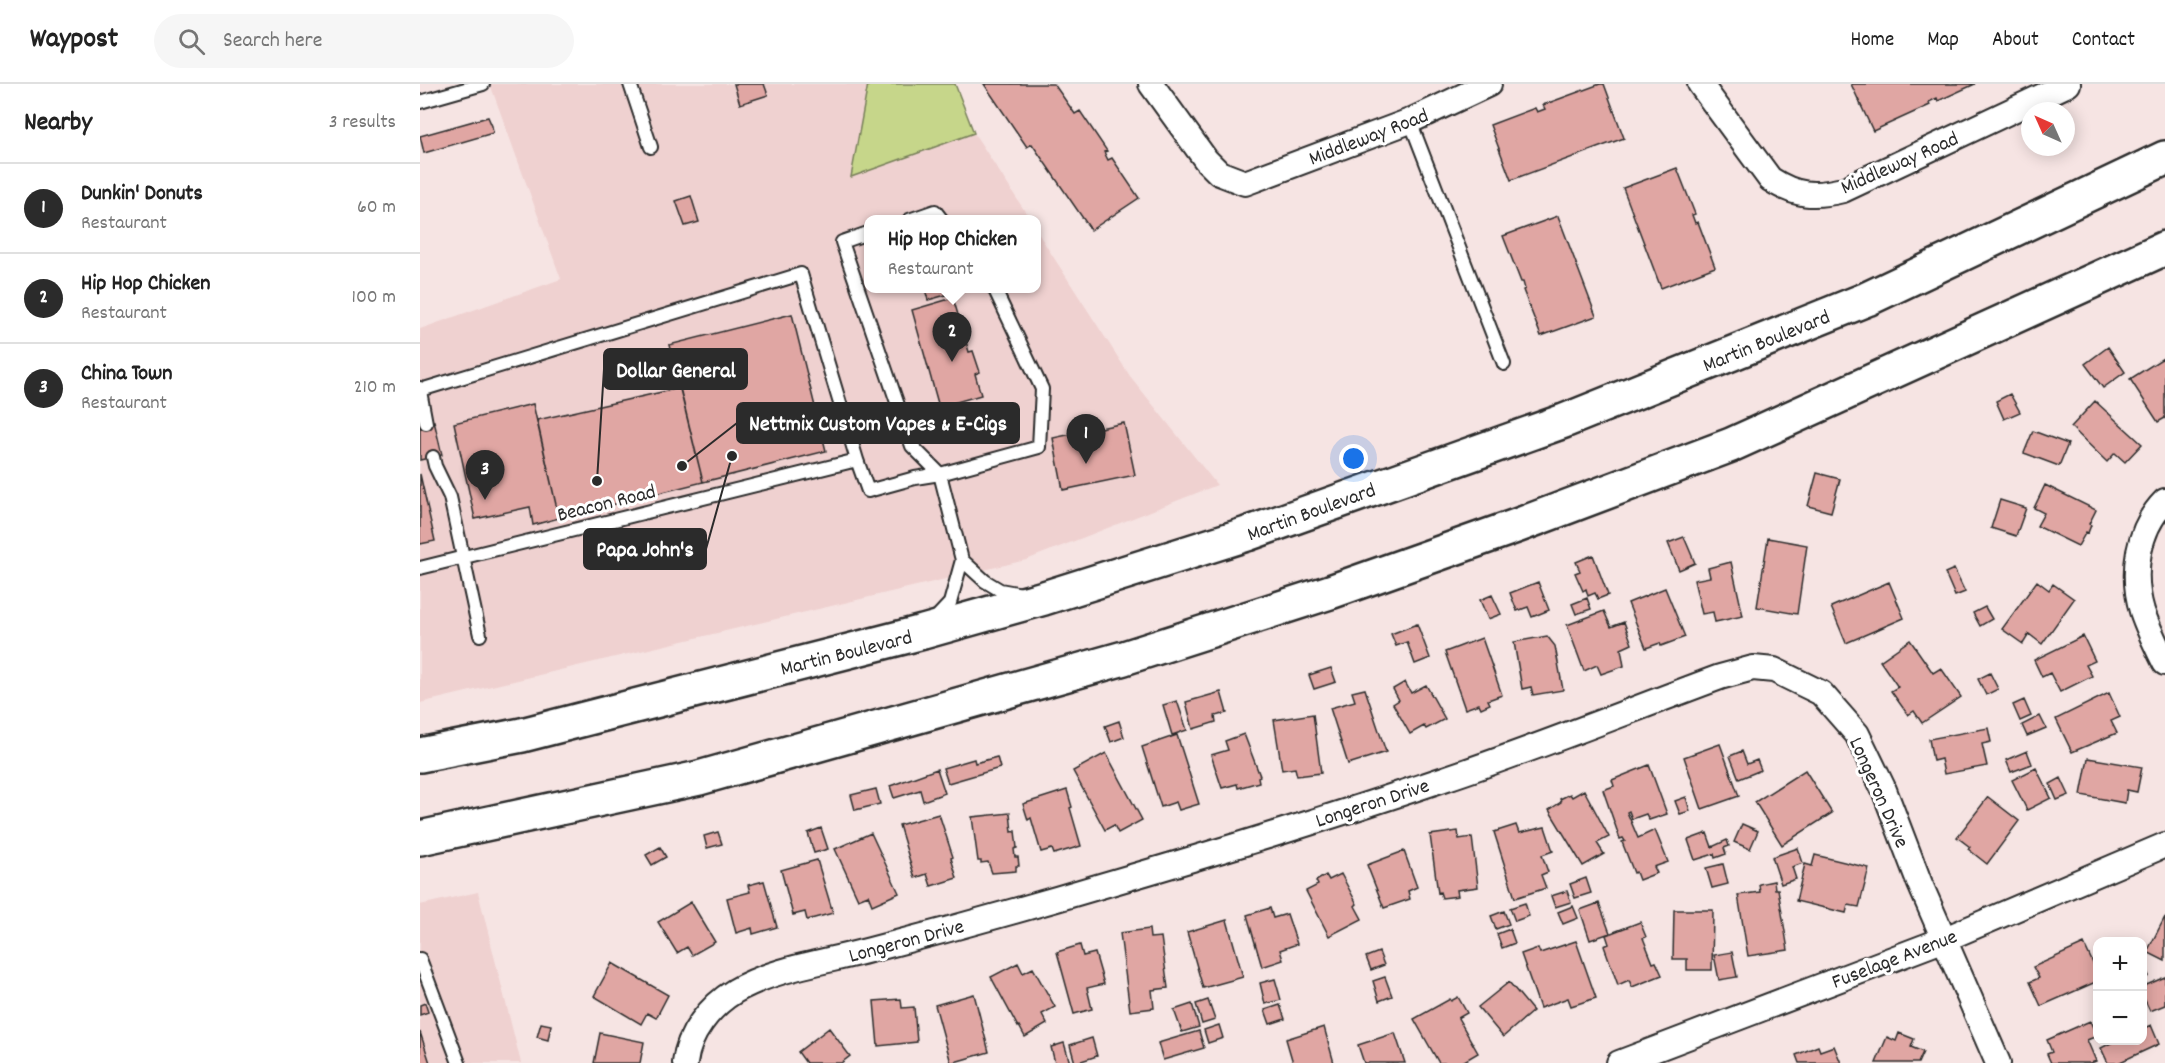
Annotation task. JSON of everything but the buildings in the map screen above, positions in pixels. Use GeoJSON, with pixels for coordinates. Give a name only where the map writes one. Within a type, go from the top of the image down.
{"type":"FeatureCollection","features":[{"type":"Feature","properties":{"kind":"main road","name":"Martin Boulevard"},"geometry":{"type":"LineString","coordinates":[[420,755],[522,735],[922,632],[1044,598],[1247,534],[1564,421],[1868,299],[2165,158]]}},
{"type":"Feature","properties":{"kind":"main road"},"geometry":{"type":"LineString","coordinates":[[420,838],[699,778],[1124,658],[1330,592],[1530,521],[1731,445],[2165,248]]}},
{"type":"Feature","properties":{"kind":"street","name":"Middleway Road"},"geometry":{"type":"LineString","coordinates":[[1151,84],[1206,160],[1219,173],[1245,183],[1410,121],[1489,84]]}},
{"type":"Feature","properties":{"kind":"street","name":"Middleway Road"},"geometry":{"type":"LineString","coordinates":[[1700,84],[1770,179],[1782,187],[1801,194],[1823,195],[1843,190],[2068,84]]}},
{"type":"Feature","properties":{"kind":"street"},"geometry":{"type":"LineString","coordinates":[[2165,501],[2146,528],[2139,550],[2137,572],[2142,612],[2165,663]]}},
{"type":"Feature","properties":{"kind":"street","name":"Longeron Drive"},"geometry":{"type":"LineString","coordinates":[[685,1063],[690,1039],[706,1017],[734,992],[757,981],[1103,885],[1294,827],[1447,778],[1720,677],[1753,668],[1774,670],[1821,693],[1857,734],[1884,790],[1920,884],[1998,1063]]}},
{"type":"Feature","properties":{"kind":"street","name":"Fuselage Avenue"},"geometry":{"type":"LineString","coordinates":[[1619,1063],[1945,939],[2165,845]]}},
{"type":"Feature","properties":{"kind":"lane"},"geometry":{"type":"LineString","coordinates":[[420,102],[483,84]]}},
{"type":"Feature","properties":{"kind":"lane"},"geometry":{"type":"LineString","coordinates":[[630,84],[651,147]]}},
{"type":"Feature","properties":{"kind":"lane"},"geometry":{"type":"LineString","coordinates":[[1410,121],[1504,364]]}},
{"type":"Feature","properties":{"kind":"lane"},"geometry":{"type":"LineString","coordinates":[[922,215],[935,211],[938,215]]}},
{"type":"Feature","properties":{"kind":"lane"},"geometry":{"type":"LineString","coordinates":[[864,234],[842,242],[912,446],[940,474],[962,560],[950,603],[922,632]]}},
{"type":"Feature","properties":{"kind":"lane"},"geometry":{"type":"LineString","coordinates":[[426,423],[420,390],[801,274],[856,460],[868,491],[1039,447],[1042,388],[996,293]]}},
{"type":"Feature","properties":{"kind":"lane"},"geometry":{"type":"LineString","coordinates":[[433,457],[450,497],[480,634]]}},
{"type":"Feature","properties":{"kind":"lane","name":"Beacon Road"},"geometry":{"type":"LineString","coordinates":[[420,568],[856,460]]}},
{"type":"Feature","properties":{"kind":"lane"},"geometry":{"type":"LineString","coordinates":[[962,560],[984,581],[1000,590],[1044,598]]}},
{"type":"Feature","properties":{"kind":"lane"},"geometry":{"type":"LineString","coordinates":[[420,959],[459,1063]]}},
{"type":"Feature","properties":{"kind":"shaded area"},"geometry":{"type":"Polygon","coordinates":[[[490,84],[868,84],[851,177],[974,133],[1027,215],[864,215],[864,293],[1041,293],[1041,238],[1130,376],[1217,485],[1026,560],[420,703],[420,329],[561,279],[490,84]]]}},
{"type":"Feature","properties":{"kind":"shaded area"},"geometry":{"type":"Polygon","coordinates":[[[478,892],[521,1063],[420,1063],[420,905],[478,892]]]}},
{"type":"Feature","properties":{"kind":"green space"},"geometry":{"type":"Polygon","coordinates":[[[868,84],[955,84],[974,133],[851,177],[868,84]]]}},
{"type":"Feature","properties":{"kind":"place","name":"Hip Hop Chicken"},"geometry":{"type":"Point","coordinates":[952,362]}},
{"type":"Feature","properties":{"kind":"place","name":"Papa John's"},"geometry":{"type":"Point","coordinates":[732,456]}},
{"type":"Feature","properties":{"kind":"place","name":"Dunkin' Donuts"},"geometry":{"type":"Point","coordinates":[1086,464]}},
{"type":"Feature","properties":{"kind":"place","name":"Nettmix Custom Vapes & E-Cigs"},"geometry":{"type":"Point","coordinates":[682,466]}},
{"type":"Feature","properties":{"kind":"place","name":"Dollar General"},"geometry":{"type":"Point","coordinates":[597,481]}},
{"type":"Feature","properties":{"kind":"place","name":"China Town"},"geometry":{"type":"Point","coordinates":[485,500]}}]}
